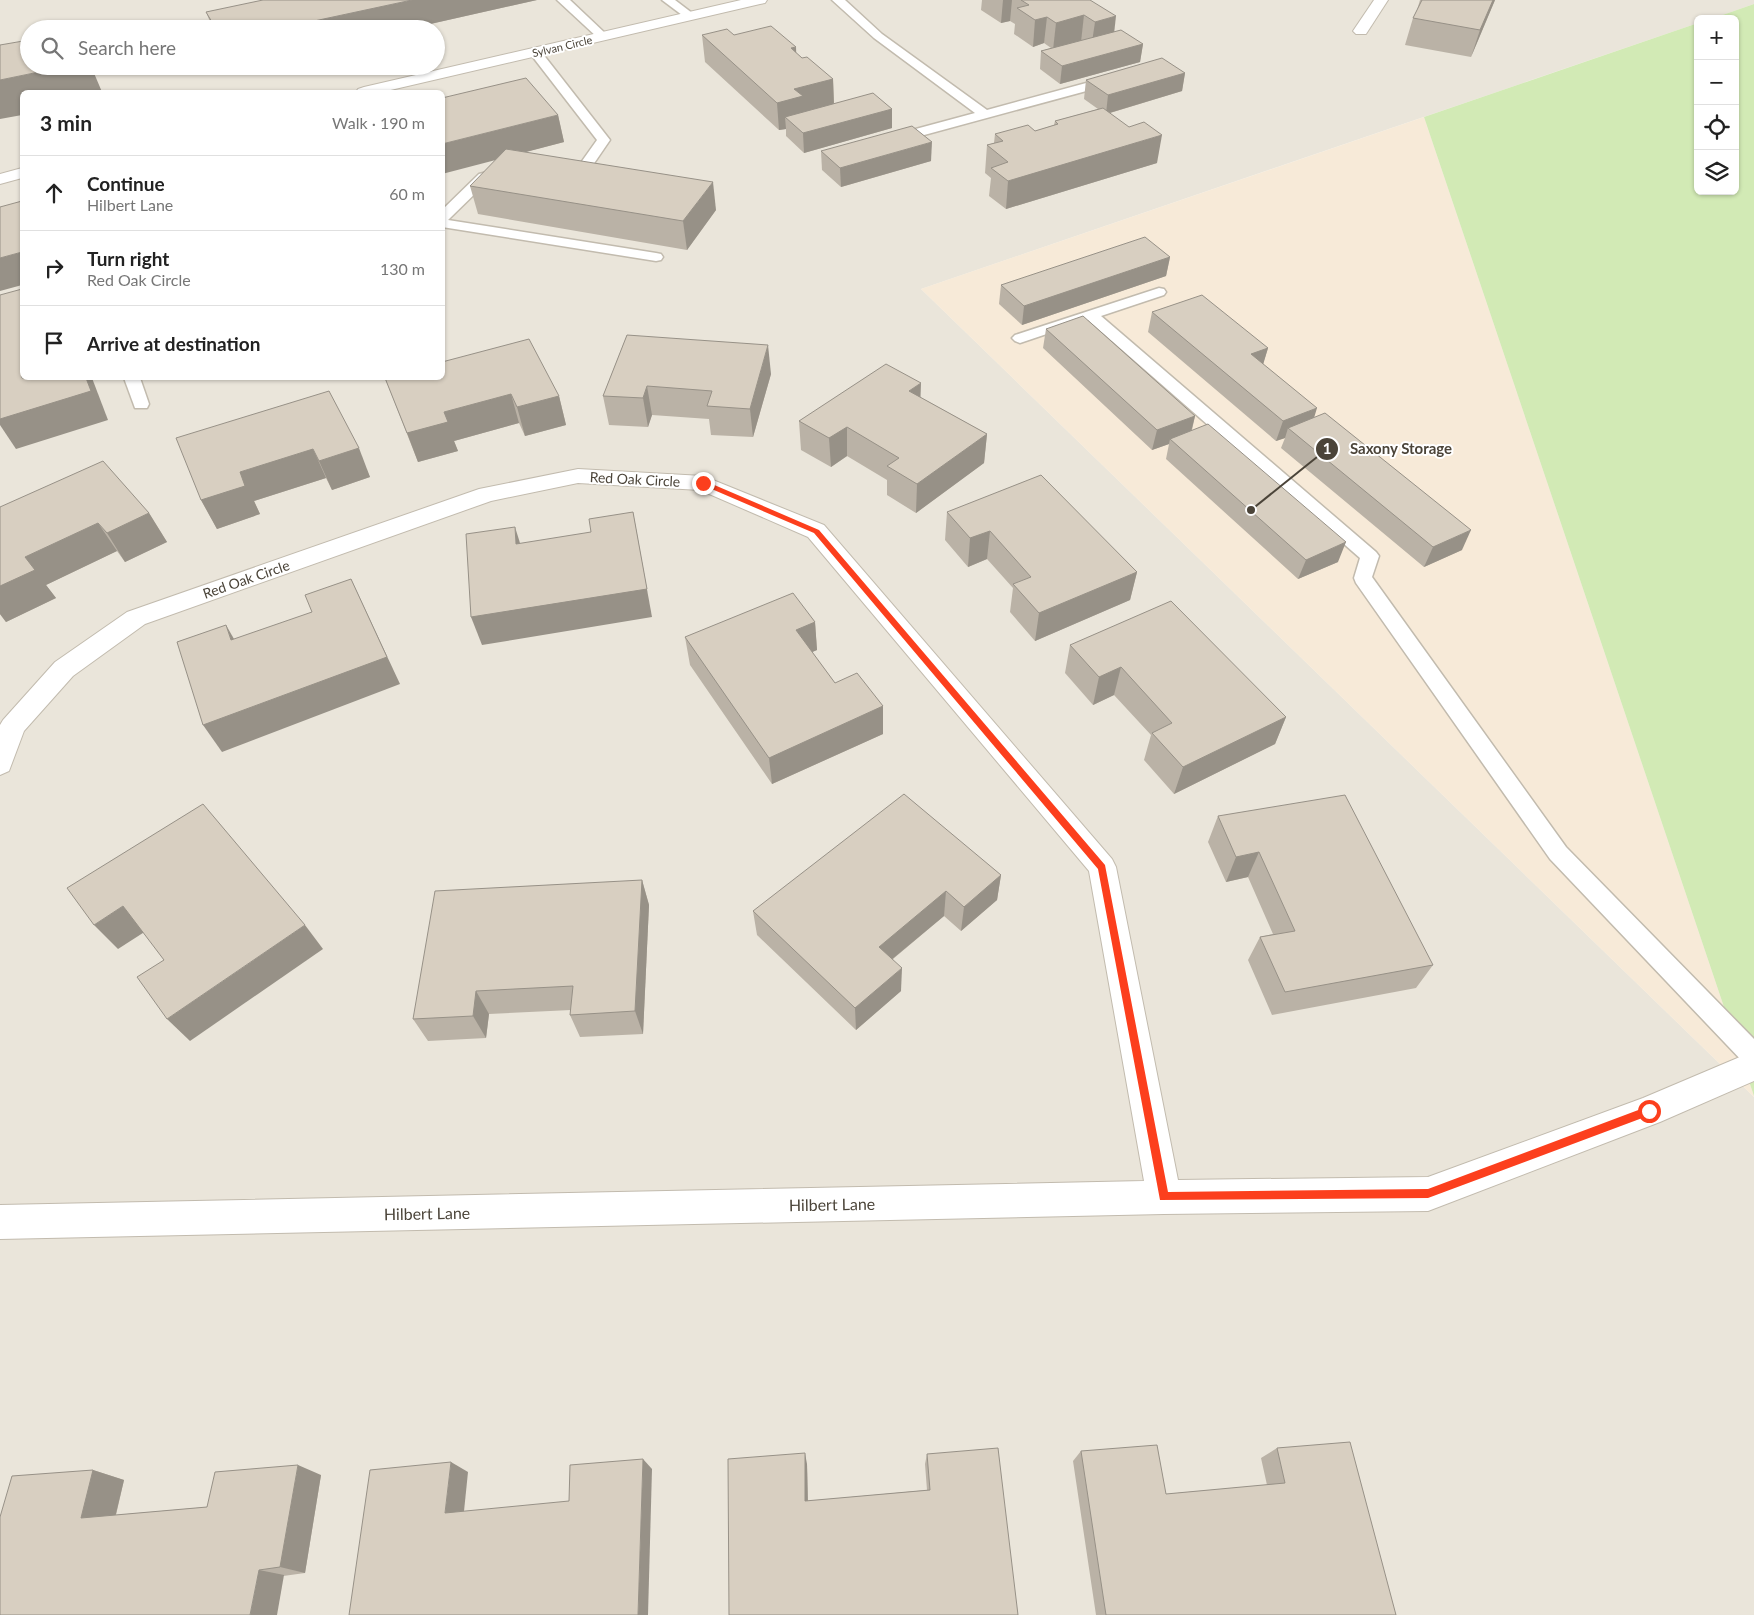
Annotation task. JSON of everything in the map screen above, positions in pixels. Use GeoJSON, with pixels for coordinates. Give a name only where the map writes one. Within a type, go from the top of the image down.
{"type":"FeatureCollection","features":[{"type":"Feature","properties":{"kind":"street","name":"Sylvan Circle"},"geometry":{"type":"LineString","coordinates":[[445,73],[760,0]]}},
{"type":"Feature","properties":{"kind":"street"},"geometry":{"type":"LineString","coordinates":[[1361,31],[1380,0]]}},
{"type":"Feature","properties":{"kind":"street","name":"Sylvan Circle"},"geometry":{"type":"LineString","coordinates":[[373,90],[437,75]]}},
{"type":"Feature","properties":{"kind":"street"},"geometry":{"type":"LineString","coordinates":[[0,179],[20,174]]}},
{"type":"Feature","properties":{"kind":"street","name":"Red Oak Circle"},"geometry":{"type":"LineString","coordinates":[[0,764],[12,727],[64,669],[136,618],[487,494],[578,476],[703,483],[816,531],[1102,867],[1164,1197]]}},
{"type":"Feature","properties":{"kind":"street","name":"Hilbert Lane"},"geometry":{"type":"LineString","coordinates":[[0,1222],[1164,1197],[1428,1194],[1649,1111],[1754,1066]]}},
{"type":"Feature","properties":{"kind":"lane"},"geometry":{"type":"LineString","coordinates":[[563,0],[602,36]]}},
{"type":"Feature","properties":{"kind":"lane"},"geometry":{"type":"LineString","coordinates":[[668,0],[690,16]]}},
{"type":"Feature","properties":{"kind":"lane"},"geometry":{"type":"LineString","coordinates":[[838,0],[878,36],[985,115]]}},
{"type":"Feature","properties":{"kind":"lane"},"geometry":{"type":"LineString","coordinates":[[535,52],[604,140],[579,175]]}},
{"type":"Feature","properties":{"kind":"lane"},"geometry":{"type":"LineString","coordinates":[[882,142],[1123,77]]}},
{"type":"Feature","properties":{"kind":"lane"},"geometry":{"type":"LineString","coordinates":[[445,215],[484,177],[512,170]]}},
{"type":"Feature","properties":{"kind":"lane"},"geometry":{"type":"LineString","coordinates":[[550,173],[598,178]]}},
{"type":"Feature","properties":{"kind":"lane"},"geometry":{"type":"LineString","coordinates":[[445,223],[656,257]]}},
{"type":"Feature","properties":{"kind":"lane"},"geometry":{"type":"LineString","coordinates":[[1020,338],[1159,292]]}},
{"type":"Feature","properties":{"kind":"lane"},"geometry":{"type":"LineString","coordinates":[[1091,315],[1370,556],[1363,578],[1558,853],[1754,1056]]}},
{"type":"Feature","properties":{"kind":"lane"},"geometry":{"type":"LineString","coordinates":[[133,380],[141,404]]}},
{"type":"Feature","properties":{"kind":"shaded area"},"geometry":{"type":"Polygon","coordinates":[[[0,0],[1754,0],[1754,4],[1722,15],[1694,15],[1694,24],[921,289],[1754,1097],[1754,1615],[0,1615],[0,0]]]}},
{"type":"Feature","properties":{"kind":"shaded area"},"geometry":{"type":"Polygon","coordinates":[[[1424,117],[1754,1096],[1754,1097],[921,289],[1424,117]]]}},
{"type":"Feature","properties":{"kind":"green space"},"geometry":{"type":"Polygon","coordinates":[[[1754,4],[1754,1096],[1424,117],[1694,24],[1694,195],[1739,195],[1739,15],[1722,15],[1754,4]]]}},
{"type":"Feature","properties":{"kind":"building"},"geometry":{"type":"Polygon","coordinates":[[[263,0],[412,0],[319,20],[211,20],[206,12],[263,0]]]}},
{"type":"Feature","properties":{"kind":"building"},"geometry":{"type":"Polygon","coordinates":[[[1021,0],[1090,0],[1116,16],[1095,22],[1084,15],[1056,23],[1047,17],[1035,20],[1017,8],[1029,5],[1021,0]]]}},
{"type":"Feature","properties":{"kind":"building"},"geometry":{"type":"Polygon","coordinates":[[[1422,0],[1493,0],[1480,30],[1413,18],[1422,0]]]}},
{"type":"Feature","properties":{"kind":"building"},"geometry":{"type":"Polygon","coordinates":[[[771,26],[796,47],[791,48],[802,58],[807,57],[833,79],[794,89],[803,96],[777,103],[702,35],[727,29],[734,35],[771,26]]]}},
{"type":"Feature","properties":{"kind":"building"},"geometry":{"type":"Polygon","coordinates":[[[1121,30],[1143,44],[1062,66],[1041,51],[1121,30]]]}},
{"type":"Feature","properties":{"kind":"building"},"geometry":{"type":"Polygon","coordinates":[[[20,42],[20,75],[24,75],[0,80],[0,45],[20,42]]]}},
{"type":"Feature","properties":{"kind":"building"},"geometry":{"type":"Polygon","coordinates":[[[1162,58],[1185,73],[1108,95],[1086,80],[1162,58]]]}},
{"type":"Feature","properties":{"kind":"building"},"geometry":{"type":"Polygon","coordinates":[[[526,78],[558,115],[445,143],[445,97],[526,78]]]}},
{"type":"Feature","properties":{"kind":"building"},"geometry":{"type":"Polygon","coordinates":[[[873,93],[892,109],[803,133],[785,117],[873,93]]]}},
{"type":"Feature","properties":{"kind":"building"},"geometry":{"type":"Polygon","coordinates":[[[1103,108],[1129,127],[1144,122],[1162,135],[1008,181],[991,168],[1008,162],[987,145],[1003,141],[995,134],[1028,125],[1035,131],[1058,124],[1055,121],[1103,108]]]}},
{"type":"Feature","properties":{"kind":"building"},"geometry":{"type":"Polygon","coordinates":[[[912,126],[932,142],[840,168],[821,151],[912,126]]]}},
{"type":"Feature","properties":{"kind":"building"},"geometry":{"type":"Polygon","coordinates":[[[506,149],[713,182],[683,221],[470,186],[506,149]]]}},
{"type":"Feature","properties":{"kind":"building"},"geometry":{"type":"Polygon","coordinates":[[[20,202],[20,253],[0,258],[0,207],[20,202]]]}},
{"type":"Feature","properties":{"kind":"building"},"geometry":{"type":"Polygon","coordinates":[[[1145,237],[1170,257],[1024,306],[1001,285],[1145,237]]]}},
{"type":"Feature","properties":{"kind":"building"},"geometry":{"type":"Polygon","coordinates":[[[20,290],[20,380],[87,380],[91,391],[0,419],[0,295],[20,290]]]}},
{"type":"Feature","properties":{"kind":"building"},"geometry":{"type":"Polygon","coordinates":[[[1202,295],[1268,348],[1251,354],[1317,408],[1283,421],[1152,312],[1202,295]]]}},
{"type":"Feature","properties":{"kind":"building"},"geometry":{"type":"Polygon","coordinates":[[[1083,316],[1195,416],[1157,430],[1046,329],[1083,316]]]}},
{"type":"Feature","properties":{"kind":"building"},"geometry":{"type":"Polygon","coordinates":[[[627,335],[768,345],[750,409],[707,406],[712,391],[647,386],[643,398],[603,396],[627,335]]]}},
{"type":"Feature","properties":{"kind":"building"},"geometry":{"type":"Polygon","coordinates":[[[529,339],[559,396],[517,407],[511,394],[444,412],[448,422],[407,433],[386,380],[445,380],[445,361],[529,339]]]}},
{"type":"Feature","properties":{"kind":"building"},"geometry":{"type":"Polygon","coordinates":[[[886,364],[921,383],[909,391],[987,434],[917,484],[887,466],[899,458],[847,427],[829,438],[799,421],[886,364]]]}},
{"type":"Feature","properties":{"kind":"building"},"geometry":{"type":"Polygon","coordinates":[[[329,391],[359,448],[319,461],[313,449],[240,472],[245,486],[201,500],[176,438],[329,391]]]}},
{"type":"Feature","properties":{"kind":"building"},"geometry":{"type":"Polygon","coordinates":[[[1325,413],[1471,530],[1433,547],[1288,428],[1325,413]]]}},
{"type":"Feature","properties":{"kind":"building"},"geometry":{"type":"Polygon","coordinates":[[[1208,424],[1346,542],[1306,560],[1170,439],[1208,424]]]}},
{"type":"Feature","properties":{"kind":"building"},"geometry":{"type":"Polygon","coordinates":[[[103,461],[149,513],[107,533],[98,523],[25,557],[35,570],[0,586],[0,507],[103,461]]]}},
{"type":"Feature","properties":{"kind":"building"},"geometry":{"type":"Polygon","coordinates":[[[1041,475],[1137,572],[1039,613],[1013,584],[1031,577],[990,531],[970,538],[947,512],[1041,475]]]}},
{"type":"Feature","properties":{"kind":"building"},"geometry":{"type":"Polygon","coordinates":[[[633,512],[647,589],[471,617],[466,534],[515,527],[516,544],[591,532],[589,519],[633,512]]]}},
{"type":"Feature","properties":{"kind":"building"},"geometry":{"type":"Polygon","coordinates":[[[351,579],[387,657],[203,725],[177,642],[226,625],[231,640],[312,612],[305,595],[351,579]]]}},
{"type":"Feature","properties":{"kind":"building"},"geometry":{"type":"Polygon","coordinates":[[[793,593],[815,622],[796,630],[835,683],[857,673],[883,706],[769,758],[685,637],[793,593]]]}},
{"type":"Feature","properties":{"kind":"building"},"geometry":{"type":"Polygon","coordinates":[[[1171,601],[1286,717],[1183,767],[1152,733],[1172,723],[1121,667],[1099,677],[1070,645],[1171,601]]]}},
{"type":"Feature","properties":{"kind":"building"},"geometry":{"type":"Polygon","coordinates":[[[904,794],[1001,875],[964,907],[946,891],[879,947],[902,968],[855,1008],[753,911],[904,794]]]}},
{"type":"Feature","properties":{"kind":"building"},"geometry":{"type":"Polygon","coordinates":[[[1345,795],[1433,965],[1285,992],[1260,937],[1295,931],[1259,852],[1236,857],[1218,816],[1345,795]]]}},
{"type":"Feature","properties":{"kind":"building"},"geometry":{"type":"Polygon","coordinates":[[[203,804],[305,925],[167,1019],[137,977],[164,960],[123,906],[94,925],[67,888],[203,804]]]}},
{"type":"Feature","properties":{"kind":"building"},"geometry":{"type":"Polygon","coordinates":[[[642,880],[635,1011],[570,1015],[573,986],[476,991],[473,1016],[413,1019],[435,891],[642,880]]]}},
{"type":"Feature","properties":{"kind":"building"},"geometry":{"type":"Polygon","coordinates":[[[1350,1442],[1396,1615],[1106,1615],[1081,1451],[1157,1445],[1166,1494],[1285,1483],[1277,1448],[1350,1442]]]}},
{"type":"Feature","properties":{"kind":"building"},"geometry":{"type":"Polygon","coordinates":[[[998,1448],[1018,1615],[729,1615],[728,1459],[805,1453],[805,1501],[930,1490],[927,1454],[998,1448]]]}},
{"type":"Feature","properties":{"kind":"building"},"geometry":{"type":"Polygon","coordinates":[[[643,1459],[638,1615],[349,1615],[370,1470],[451,1462],[445,1513],[569,1501],[570,1465],[643,1459]]]}},
{"type":"Feature","properties":{"kind":"building"},"geometry":{"type":"Polygon","coordinates":[[[298,1465],[280,1567],[259,1570],[250,1615],[0,1615],[0,1517],[12,1476],[93,1470],[81,1518],[207,1507],[215,1472],[298,1465]]]}},
{"type":"Feature","properties":{"kind":"place","name":"Saxony Storage"},"geometry":{"type":"Point","coordinates":[1251,510]}},
{"type":"Feature","properties":{"kind":"route"},"geometry":{"type":"LineString","coordinates":[[703,483],[816,531],[1102,867],[1164,1197],[1428,1194],[1649,1111]]}}]}
